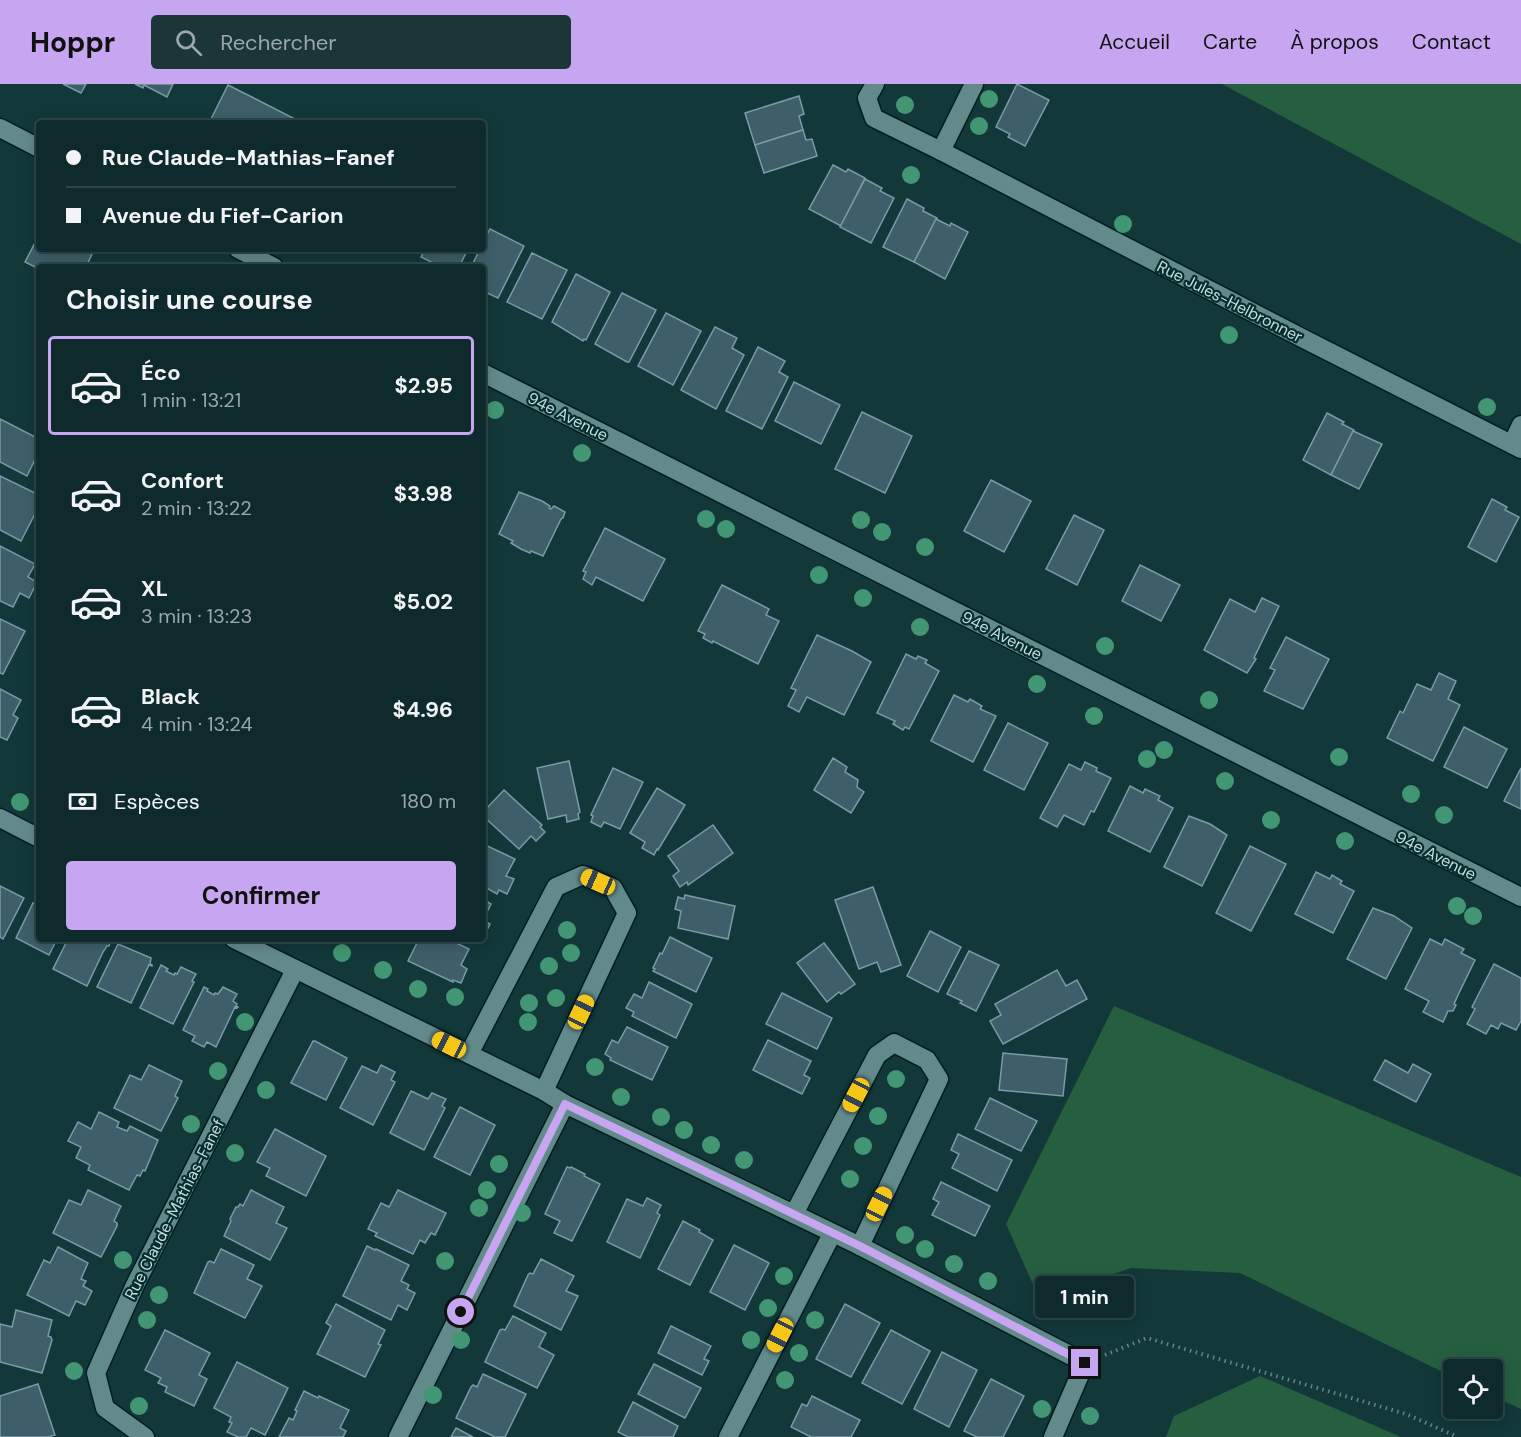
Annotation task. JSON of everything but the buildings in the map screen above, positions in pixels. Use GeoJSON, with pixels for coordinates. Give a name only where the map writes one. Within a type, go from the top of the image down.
{"type":"FeatureCollection","features":[{"type":"Feature","properties":{"kind":"street","name":"Rue Jules-Helbronner"},"geometry":{"type":"LineString","coordinates":[[874,84],[867,98],[874,118],[1516,447]]}},
{"type":"Feature","properties":{"kind":"street"},"geometry":{"type":"LineString","coordinates":[[941,151],[974,84]]}},
{"type":"Feature","properties":{"kind":"street"},"geometry":{"type":"LineString","coordinates":[[0,128],[36,146]]}},
{"type":"Feature","properties":{"kind":"street"},"geometry":{"type":"LineString","coordinates":[[244,252],[268,264]]}},
{"type":"Feature","properties":{"kind":"street","name":"94e Avenue"},"geometry":{"type":"LineString","coordinates":[[486,375],[1521,897]]}},
{"type":"Feature","properties":{"kind":"street"},"geometry":{"type":"LineString","coordinates":[[1516,447],[1521,425]]}},
{"type":"Feature","properties":{"kind":"street"},"geometry":{"type":"LineString","coordinates":[[0,818],[36,836]]}},
{"type":"Feature","properties":{"kind":"street"},"geometry":{"type":"LineString","coordinates":[[469,1054],[556,887],[583,875],[612,888],[627,913],[544,1091]]}},
{"type":"Feature","properties":{"kind":"street"},"geometry":{"type":"LineString","coordinates":[[240,942],[544,1091],[565,1104],[860,1246],[1085,1363],[1053,1437]]}},
{"type":"Feature","properties":{"kind":"street","name":"Rue Claude-Mathias-Fanef"},"geometry":{"type":"LineString","coordinates":[[145,1437],[105,1408],[96,1373],[135,1285],[295,970]]}},
{"type":"Feature","properties":{"kind":"street"},"geometry":{"type":"LineString","coordinates":[[794,1214],[877,1055],[894,1043],[927,1060],[939,1079],[860,1246]]}},
{"type":"Feature","properties":{"kind":"street"},"geometry":{"type":"LineString","coordinates":[[398,1437],[565,1104]]}},
{"type":"Feature","properties":{"kind":"street"},"geometry":{"type":"LineString","coordinates":[[728,1437],[832,1234]]}},
{"type":"Feature","properties":{"kind":"path"},"geometry":{"type":"LineString","coordinates":[[1085,1363],[1147,1338],[1406,1414],[1458,1437]]}},
{"type":"Feature","properties":{"kind":"green space"},"geometry":{"type":"Polygon","coordinates":[[[1222,84],[1521,84],[1521,244],[1222,84]]]}},
{"type":"Feature","properties":{"kind":"green space"},"geometry":{"type":"Polygon","coordinates":[[[1114,1006],[1521,1177],[1521,1409],[1503,1401],[1503,1359],[1443,1359],[1443,1372],[1240,1273],[1131,1268],[1040,1300],[1006,1224],[1114,1006]]]}},
{"type":"Feature","properties":{"kind":"green space"},"geometry":{"type":"Polygon","coordinates":[[[1260,1376],[1401,1437],[1166,1437],[1174,1416],[1260,1376]]]}},
{"type":"Feature","properties":{"kind":"route"},"geometry":{"type":"LineString","coordinates":[[461,1312],[565,1104],[860,1246],[1085,1363]]}}]}
